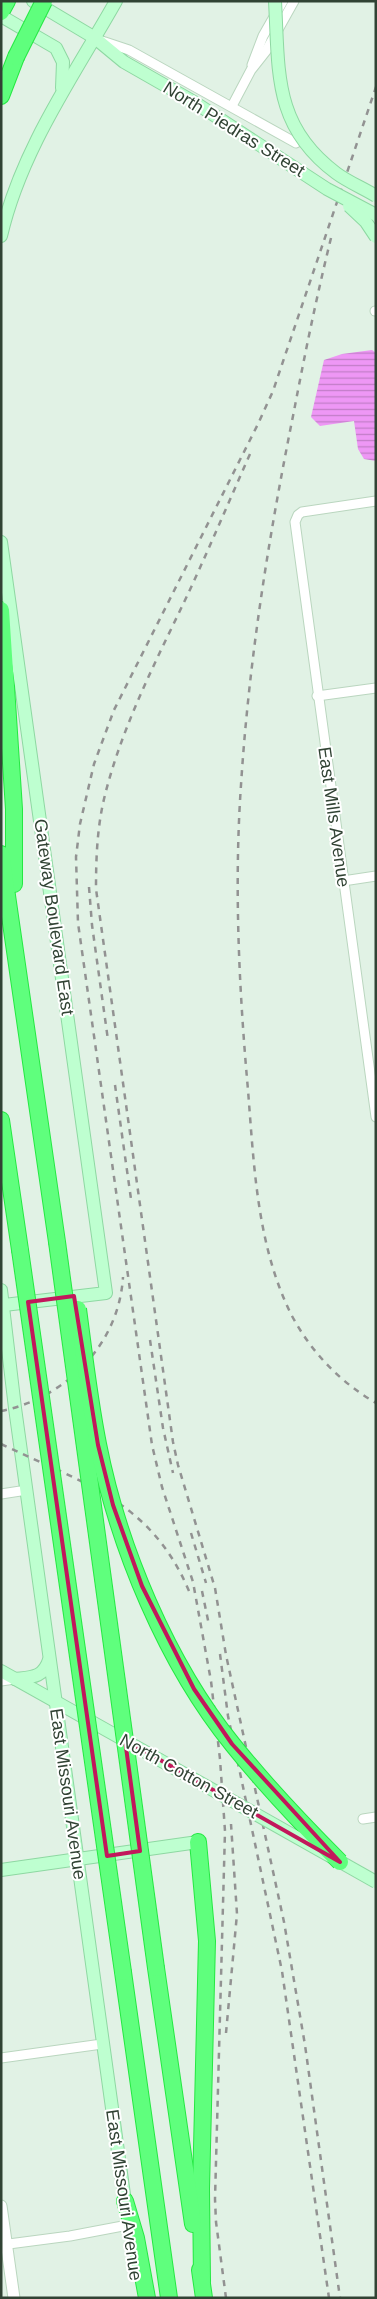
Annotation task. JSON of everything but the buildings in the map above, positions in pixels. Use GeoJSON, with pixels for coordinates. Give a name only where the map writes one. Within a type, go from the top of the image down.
{"type":"FeatureCollection","features":[{"type":"Feature","properties":{"kind":"highway"},"geometry":{"type":"LineString","coordinates":[[1,12],[7,1]]}},
{"type":"Feature","properties":{"kind":"highway"},"geometry":{"type":"LineString","coordinates":[[1,96],[16,58],[44,1]]}},
{"type":"Feature","properties":{"kind":"highway"},"geometry":{"type":"LineString","coordinates":[[1,610],[14,809],[14,947]]}},
{"type":"Feature","properties":{"kind":"highway"},"geometry":{"type":"LineString","coordinates":[[1,854],[58,1242],[156,1968],[203,2290]]}},
{"type":"Feature","properties":{"kind":"highway"},"geometry":{"type":"LineString","coordinates":[[1,1120],[169,2298]]}},
{"type":"Feature","properties":{"kind":"highway"},"geometry":{"type":"LineString","coordinates":[[58,1242],[78,1307],[94,1419],[103,1466],[128,1553],[142,1586],[168,1642],[194,1689],[232,1744],[305,1826],[340,1862]]}},
{"type":"Feature","properties":{"kind":"highway"},"geometry":{"type":"LineString","coordinates":[[198,1842],[207,1940],[201,2189],[203,2290]]}},
{"type":"Feature","properties":{"kind":"highway"},"geometry":{"type":"LineString","coordinates":[[125,2201],[136,2238],[147,2298]]}},
{"type":"Feature","properties":{"kind":"main road","name":"North Piedras Street"},"geometry":{"type":"LineString","coordinates":[[33,1],[95,38],[124,62],[194,102],[327,189],[376,215]]}},
{"type":"Feature","properties":{"kind":"main road"},"geometry":{"type":"LineString","coordinates":[[1,236],[24,165],[60,96],[116,1]]}},
{"type":"Feature","properties":{"kind":"main road","name":"North Piedras Street"},"geometry":{"type":"LineString","coordinates":[[275,1],[279,84],[290,117],[310,149],[325,164],[338,174],[376,196]]}},
{"type":"Feature","properties":{"kind":"main road"},"geometry":{"type":"LineString","coordinates":[[1,16],[50,44],[60,54],[64,70],[60,96]]}},
{"type":"Feature","properties":{"kind":"main road"},"geometry":{"type":"LineString","coordinates":[[327,189],[366,222],[376,237]]}},
{"type":"Feature","properties":{"kind":"main road","name":"Gateway Boulevard East"},"geometry":{"type":"LineString","coordinates":[[1,542],[106,1293],[4,1305]]}},
{"type":"Feature","properties":{"kind":"main road","name":"East Missouri Avenue"},"geometry":{"type":"LineString","coordinates":[[1,1290],[49,1660],[138,2298]]}},
{"type":"Feature","properties":{"kind":"main road"},"geometry":{"type":"LineString","coordinates":[[15,1679],[36,1677],[42,1674],[49,1660]]}},
{"type":"Feature","properties":{"kind":"main road","name":"North Cotton Street"},"geometry":{"type":"LineString","coordinates":[[1,1671],[376,1882]]}},
{"type":"Feature","properties":{"kind":"main road"},"geometry":{"type":"LineString","coordinates":[[1,1870],[77,1861],[198,1842]]}},
{"type":"Feature","properties":{"kind":"street"},"geometry":{"type":"LineString","coordinates":[[251,70],[258,47],[283,1]]}},
{"type":"Feature","properties":{"kind":"street"},"geometry":{"type":"LineString","coordinates":[[232,106],[251,70],[266,51],[294,1]]}},
{"type":"Feature","properties":{"kind":"street","name":"North Piedras Street"},"geometry":{"type":"LineString","coordinates":[[95,38],[129,50],[296,143]]}},
{"type":"Feature","properties":{"kind":"street","name":"East Mills Avenue"},"geometry":{"type":"LineString","coordinates":[[376,500],[302,512],[296,518],[317,696],[343,881],[372,1065],[376,1117]]}},
{"type":"Feature","properties":{"kind":"street"},"geometry":{"type":"LineString","coordinates":[[317,696],[376,688]]}},
{"type":"Feature","properties":{"kind":"street"},"geometry":{"type":"LineString","coordinates":[[343,881],[376,876]]}},
{"type":"Feature","properties":{"kind":"street"},"geometry":{"type":"LineString","coordinates":[[1,1494],[27,1490]]}},
{"type":"Feature","properties":{"kind":"street"},"geometry":{"type":"LineString","coordinates":[[1,1681],[15,1679]]}},
{"type":"Feature","properties":{"kind":"street"},"geometry":{"type":"LineString","coordinates":[[362,1819],[376,1817]]}},
{"type":"Feature","properties":{"kind":"street"},"geometry":{"type":"LineString","coordinates":[[1,2058],[102,2044]]}},
{"type":"Feature","properties":{"kind":"street"},"geometry":{"type":"LineString","coordinates":[[1,2206],[4,2244],[14,2298]]}},
{"type":"Feature","properties":{"kind":"street"},"geometry":{"type":"LineString","coordinates":[[4,2244],[70,2236],[128,2225]]}},
{"type":"Feature","properties":{"kind":"highlighted area"},"geometry":{"type":"Polygon","coordinates":[[[74,1296],[98,1445],[113,1505],[142,1586],[194,1689],[232,1744],[340,1862],[125,1740],[140,1851],[107,1856],[28,1302],[74,1296]]]}},
{"type":"Feature","properties":{"kind":"shaded area"},"geometry":{"type":"Polygon","coordinates":[[[372,350],[376,353],[376,461],[364,459],[358,449],[354,421],[320,426],[311,417],[324,360],[342,354],[372,350]]]}},
{"type":"Feature","properties":{"kind":"railway"},"geometry":{"type":"LineString","coordinates":[[226,2298],[216,2222],[215,2199],[225,1831],[220,1759],[211,1681],[193,1582],[162,1487],[152,1445],[78,923],[76,857],[80,824],[94,764],[114,710],[273,391],[376,87]]}},
{"type":"Feature","properties":{"kind":"railway"},"geometry":{"type":"LineString","coordinates":[[331,238],[311,324],[261,597],[249,691],[241,785],[238,861],[238,938],[252,1148],[259,1206],[271,1262],[280,1290],[292,1316],[308,1342],[350,1386],[376,1403]]}},
{"type":"Feature","properties":{"kind":"railway"},"geometry":{"type":"LineString","coordinates":[[250,454],[140,695],[120,746],[102,810],[97,844],[96,889],[173,1442],[178,1465],[215,1588],[226,1655],[284,1922],[305,2045],[340,2298]]}},
{"type":"Feature","properties":{"kind":"railway"},"geometry":{"type":"LineString","coordinates":[[89,887],[92,925],[108,1040]]}},
{"type":"Feature","properties":{"kind":"railway"},"geometry":{"type":"LineString","coordinates":[[115,1085],[131,1199]]}},
{"type":"Feature","properties":{"kind":"railway"},"geometry":{"type":"LineString","coordinates":[[1,1411],[25,1404],[47,1394],[67,1381],[85,1364],[100,1345],[111,1324],[119,1301],[123,1277]]}},
{"type":"Feature","properties":{"kind":"railway"},"geometry":{"type":"LineString","coordinates":[[150,1340],[163,1428],[173,1473]]}},
{"type":"Feature","properties":{"kind":"railway"},"geometry":{"type":"LineString","coordinates":[[1,1444],[86,1484],[111,1498],[134,1515],[155,1536],[173,1560],[189,1591]]}},
{"type":"Feature","properties":{"kind":"railway"},"geometry":{"type":"LineString","coordinates":[[191,1533],[206,1583]]}},
{"type":"Feature","properties":{"kind":"railway"},"geometry":{"type":"LineString","coordinates":[[202,1591],[209,1625]]}},
{"type":"Feature","properties":{"kind":"railway"},"geometry":{"type":"LineString","coordinates":[[220,1654],[228,1716],[282,1971],[329,2298]]}},
{"type":"Feature","properties":{"kind":"railway"},"geometry":{"type":"LineString","coordinates":[[226,2033],[237,1914],[231,1824]]}}]}
